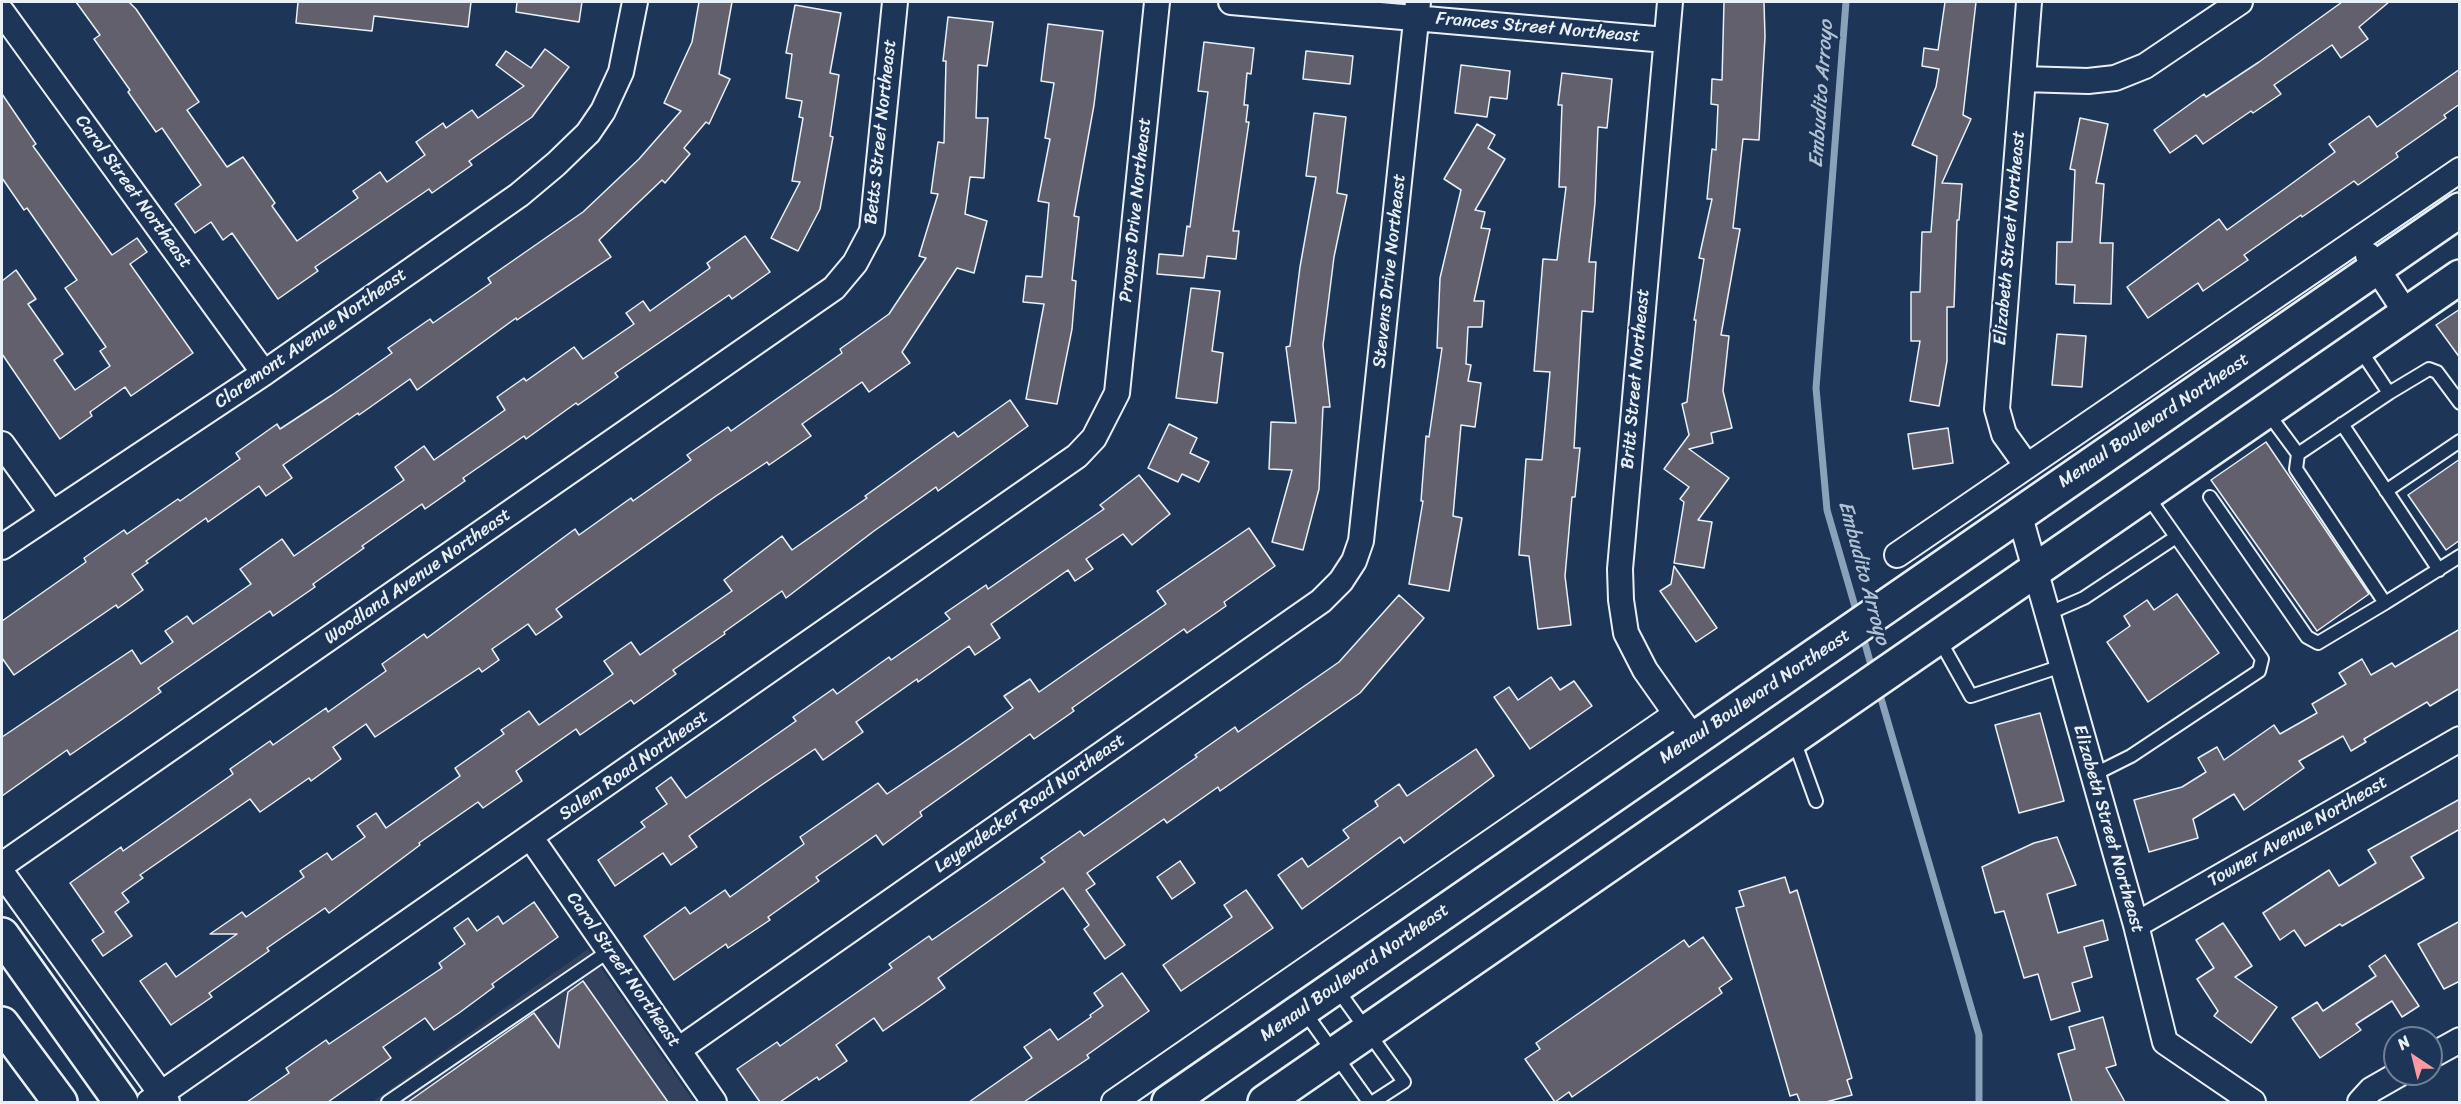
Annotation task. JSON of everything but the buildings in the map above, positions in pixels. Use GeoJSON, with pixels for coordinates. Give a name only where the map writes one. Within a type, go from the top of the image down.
{"type":"FeatureCollection","features":[{"type":"Feature","properties":{"kind":"main road","name":"Menaul Boulevard Northeast"},"geometry":{"type":"LineString","coordinates":[[1168,1102],[1335,988],[1684,726],[1812,658],[2460,210]]}},
{"type":"Feature","properties":{"kind":"main road"},"geometry":{"type":"LineString","coordinates":[[1265,1102],[2460,277]]}},
{"type":"Feature","properties":{"kind":"main road"},"geometry":{"type":"LineString","coordinates":[[2,935],[121,1102]]}},
{"type":"Feature","properties":{"kind":"main road"},"geometry":{"type":"LineString","coordinates":[[2,1024],[60,1102]]}},
{"type":"Feature","properties":{"kind":"street","name":"Claremont Avenue Northeast"},"geometry":{"type":"LineString","coordinates":[[2,547],[51,512],[264,373],[519,195],[588,132],[603,111],[621,72],[635,2]]}},
{"type":"Feature","properties":{"kind":"street","name":"Betts Street Northeast"},"geometry":{"type":"LineString","coordinates":[[834,288],[855,264],[872,231],[895,2]]}},
{"type":"Feature","properties":{"kind":"street","name":"Propps Drive Northeast"},"geometry":{"type":"LineString","coordinates":[[1107,416],[1117,393],[1157,2]]}},
{"type":"Feature","properties":{"kind":"street","name":"Frances Street Northeast"},"geometry":{"type":"LineString","coordinates":[[1231,2],[1418,10],[1666,40]]}},
{"type":"Feature","properties":{"kind":"street","name":"Britt Street Northeast"},"geometry":{"type":"LineString","coordinates":[[1670,2],[1620,569],[1621,600],[1626,633],[1645,670],[1684,726]]}},
{"type":"Feature","properties":{"kind":"street","name":"Elizabeth Street Northeast"},"geometry":{"type":"LineString","coordinates":[[2027,465],[2004,434],[1997,410],[2029,2]]}},
{"type":"Feature","properties":{"kind":"street"},"geometry":{"type":"LineString","coordinates":[[2023,79],[2088,81],[2115,78],[2145,66],[2240,2]]}},
{"type":"Feature","properties":{"kind":"street","name":"Stevens Drive Northeast"},"geometry":{"type":"LineString","coordinates":[[1361,541],[1418,10]]}},
{"type":"Feature","properties":{"kind":"street","name":"Carol Street Northeast"},"geometry":{"type":"LineString","coordinates":[[2,12],[264,373]]}},
{"type":"Feature","properties":{"kind":"street"},"geometry":{"type":"LineString","coordinates":[[1898,555],[2460,170]]}},
{"type":"Feature","properties":{"kind":"street"},"geometry":{"type":"LineString","coordinates":[[2356,242],[2378,267],[2406,313]]}},
{"type":"Feature","properties":{"kind":"street","name":"Woodland Avenue Northeast"},"geometry":{"type":"LineString","coordinates":[[2,865],[834,288]]}},
{"type":"Feature","properties":{"kind":"street","name":"Salem Road Northeast"},"geometry":{"type":"LineString","coordinates":[[159,1100],[1077,456],[1094,438],[1107,416]]}},
{"type":"Feature","properties":{"kind":"street"},"geometry":{"type":"LineString","coordinates":[[2,444],[51,512]]}},
{"type":"Feature","properties":{"kind":"street","name":"Elizabeth Street Northeast"},"geometry":{"type":"LineString","coordinates":[[2019,513],[2136,925],[2165,1042],[2253,1102]]}},
{"type":"Feature","properties":{"kind":"street","name":"Leyendecker Road Northeast"},"geometry":{"type":"LineString","coordinates":[[678,1050],[1321,601],[1341,581],[1354,561],[1361,541]]}},
{"type":"Feature","properties":{"kind":"street"},"geometry":{"type":"LineString","coordinates":[[1114,1102],[1684,726]]}},
{"type":"Feature","properties":{"kind":"street","name":"Towner Avenue Northeast"},"geometry":{"type":"LineString","coordinates":[[2136,925],[2460,739]]}},
{"type":"Feature","properties":{"kind":"street","name":"Carol Street Northeast"},"geometry":{"type":"LineString","coordinates":[[531,838],[714,1102]]}},
{"type":"Feature","properties":{"kind":"street"},"geometry":{"type":"LineString","coordinates":[[2,873],[159,1100]]}},
{"type":"Feature","properties":{"kind":"street"},"geometry":{"type":"LineString","coordinates":[[2443,1049],[2460,1040]]}},
{"type":"Feature","properties":{"kind":"street"},"geometry":{"type":"LineString","coordinates":[[2360,1102],[2371,1090],[2383,1083]]}},
{"type":"Feature","properties":{"kind":"lane"},"geometry":{"type":"LineString","coordinates":[[2359,347],[2389,393]]}},
{"type":"Feature","properties":{"kind":"lane"},"geometry":{"type":"LineString","coordinates":[[2298,454],[2429,369],[2437,372],[2460,404]]}},
{"type":"Feature","properties":{"kind":"lane"},"geometry":{"type":"LineString","coordinates":[[2266,411],[2298,454],[2296,469],[2385,603]]}},
{"type":"Feature","properties":{"kind":"lane"},"geometry":{"type":"LineString","coordinates":[[2342,424],[2439,570]]}},
{"type":"Feature","properties":{"kind":"lane"},"geometry":{"type":"LineString","coordinates":[[2386,491],[2460,441]]}},
{"type":"Feature","properties":{"kind":"lane"},"geometry":{"type":"LineString","coordinates":[[2093,775],[2131,756],[2259,671],[2262,659],[2146,494]]}},
{"type":"Feature","properties":{"kind":"lane"},"geometry":{"type":"LineString","coordinates":[[2210,497],[2307,637],[2318,643],[2460,556]]}},
{"type":"Feature","properties":{"kind":"lane"},"geometry":{"type":"LineString","coordinates":[[2047,614],[2085,598],[2176,537]]}},
{"type":"Feature","properties":{"kind":"lane"},"geometry":{"type":"LineString","coordinates":[[1938,638],[1971,696],[2062,666]]}},
{"type":"Feature","properties":{"kind":"lane"},"geometry":{"type":"LineString","coordinates":[[1793,737],[1816,801]]}},
{"type":"Feature","properties":{"kind":"lane"},"geometry":{"type":"LineString","coordinates":[[388,1102],[609,951]]}},
{"type":"Feature","properties":{"kind":"lane"},"geometry":{"type":"LineString","coordinates":[[1303,1010],[1371,1102],[1404,1082],[1335,988]]}},
{"type":"Feature","properties":{"kind":"shaded area"},"geometry":{"type":"Polygon","coordinates":[[[588,949],[694,1102],[372,1102],[588,949]]]}},
{"type":"Feature","properties":{"kind":"waterway","name":"Embudito Arroyo"},"geometry":{"type":"LineString","coordinates":[[1846,2],[1816,388],[1827,510],[1858,617]]}},
{"type":"Feature","properties":{"kind":"waterway","name":"Embudito Arroyo"},"geometry":{"type":"LineString","coordinates":[[1862,633],[1873,672]]}},
{"type":"Feature","properties":{"kind":"waterway","name":"Embudito Arroyo"},"geometry":{"type":"LineString","coordinates":[[1878,688],[1979,1035],[1979,1102]]}}]}
